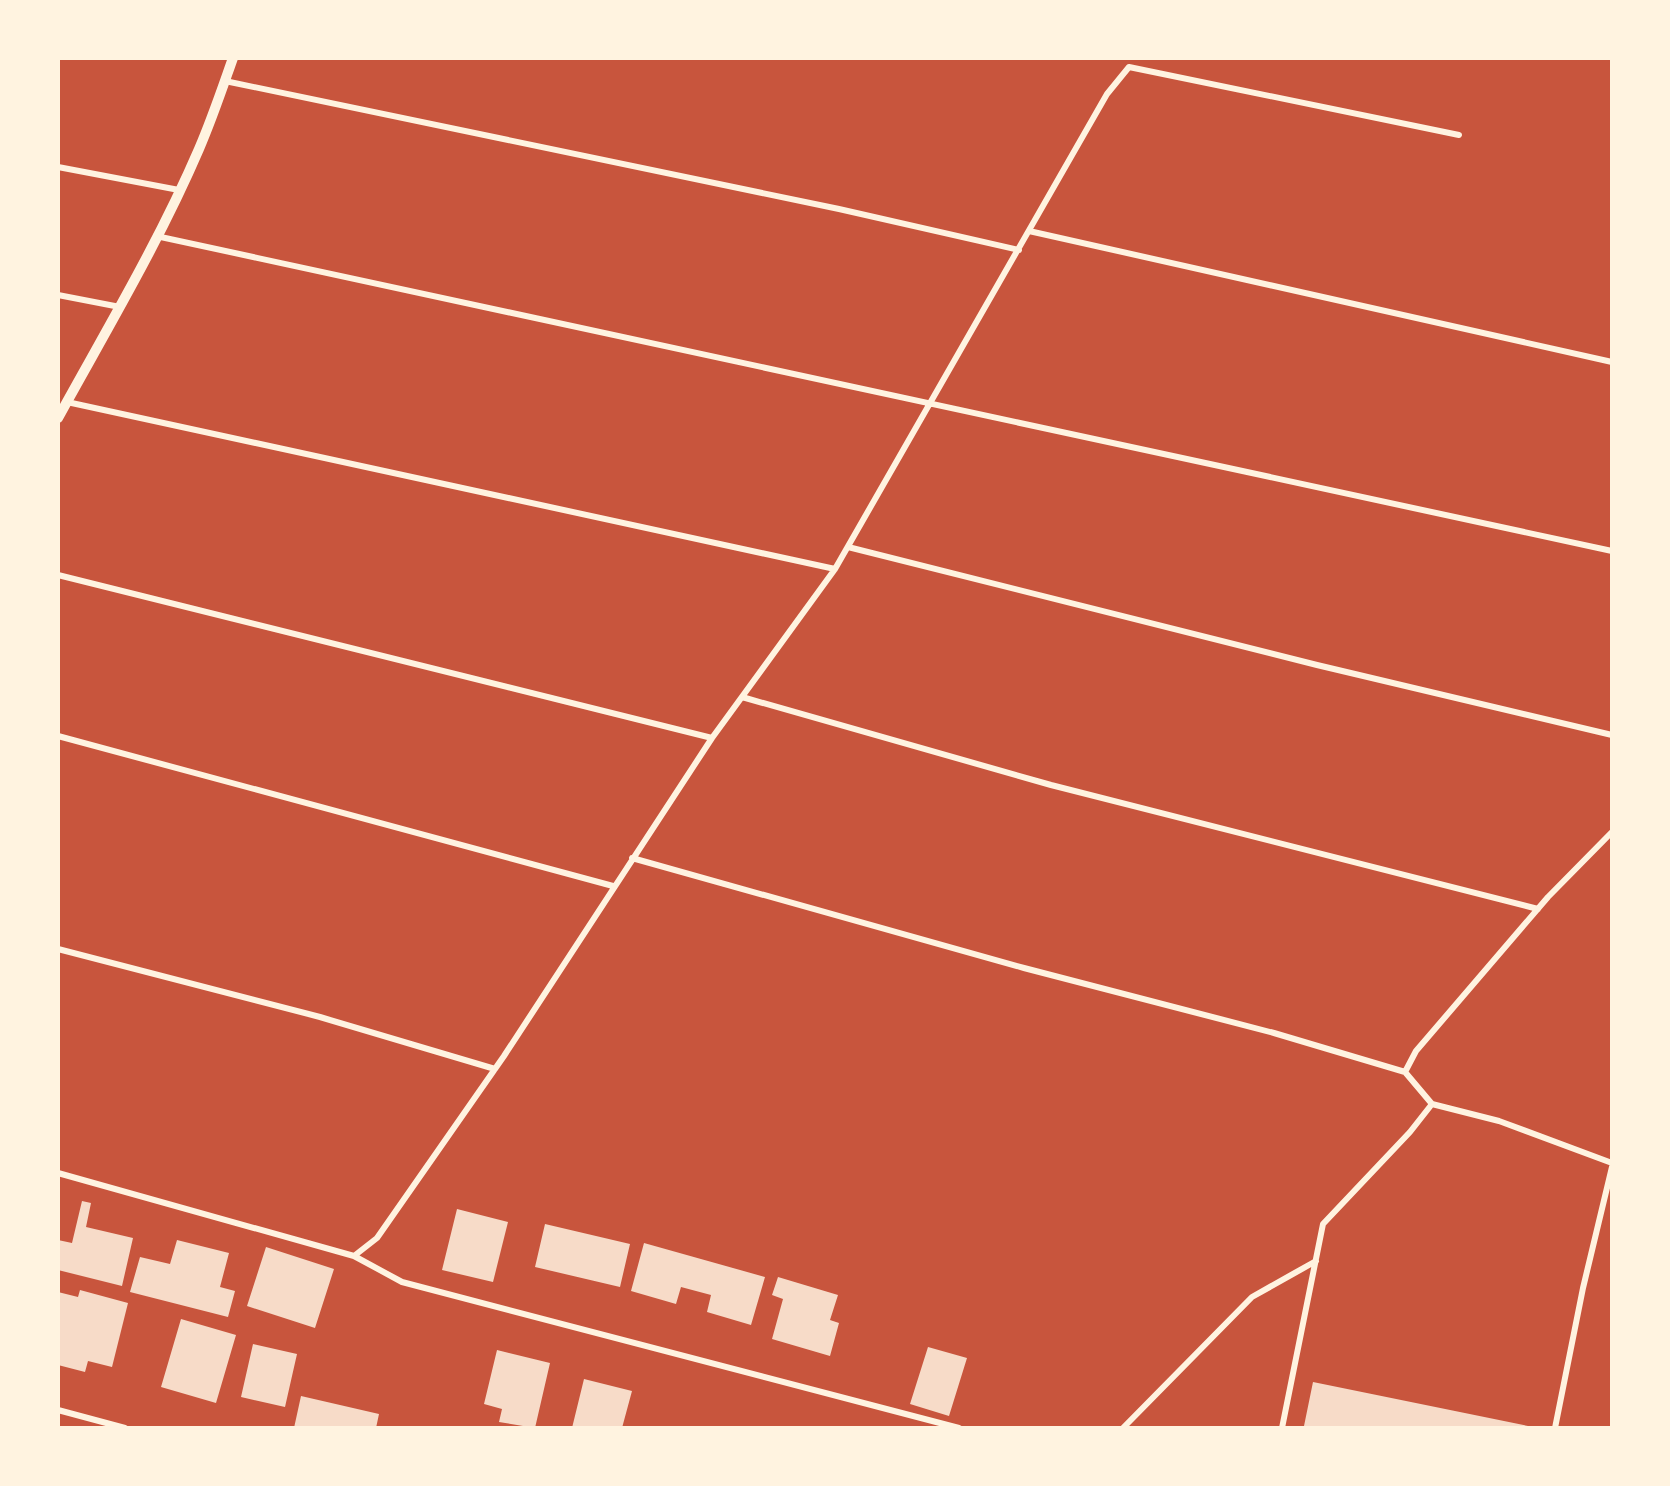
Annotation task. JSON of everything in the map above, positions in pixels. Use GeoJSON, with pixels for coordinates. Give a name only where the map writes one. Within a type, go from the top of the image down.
{"type":"FeatureCollection","features":[{"type":"Feature","properties":{"kind":"street"},"geometry":{"type":"LineString","coordinates":[[58,418],[120,307],[199,149],[233,58]]}},
{"type":"Feature","properties":{"kind":"street"},"geometry":{"type":"LineString","coordinates":[[354,1256],[377,1238],[495,1069],[712,738],[835,569],[931,405],[1107,94],[1129,68],[1459,135]]}},
{"type":"Feature","properties":{"kind":"street"},"geometry":{"type":"LineString","coordinates":[[225,81],[839,209],[1019,250]]}},
{"type":"Feature","properties":{"kind":"street"},"geometry":{"type":"LineString","coordinates":[[58,167],[179,190]]}},
{"type":"Feature","properties":{"kind":"street"},"geometry":{"type":"LineString","coordinates":[[1029,231],[1611,362]]}},
{"type":"Feature","properties":{"kind":"street"},"geometry":{"type":"LineString","coordinates":[[156,236],[1611,551]]}},
{"type":"Feature","properties":{"kind":"street"},"geometry":{"type":"LineString","coordinates":[[58,295],[120,307]]}},
{"type":"Feature","properties":{"kind":"street"},"geometry":{"type":"LineString","coordinates":[[67,402],[835,569]]}},
{"type":"Feature","properties":{"kind":"street"},"geometry":{"type":"LineString","coordinates":[[848,547],[1317,665],[1611,735]]}},
{"type":"Feature","properties":{"kind":"street"},"geometry":{"type":"LineString","coordinates":[[58,575],[712,738]]}},
{"type":"Feature","properties":{"kind":"street"},"geometry":{"type":"LineString","coordinates":[[742,697],[1051,785],[1538,909]]}},
{"type":"Feature","properties":{"kind":"street"},"geometry":{"type":"LineString","coordinates":[[58,736],[614,886]]}},
{"type":"Feature","properties":{"kind":"street"},"geometry":{"type":"LineString","coordinates":[[1405,1072],[1416,1051],[1538,909],[1611,832]]}},
{"type":"Feature","properties":{"kind":"street"},"geometry":{"type":"LineString","coordinates":[[632,858],[1024,968],[1274,1033],[1405,1072],[1432,1104],[1499,1121],[1611,1165],[1555,1428]]}},
{"type":"Feature","properties":{"kind":"street"},"geometry":{"type":"LineString","coordinates":[[58,949],[320,1017],[495,1069]]}},
{"type":"Feature","properties":{"kind":"street"},"geometry":{"type":"LineString","coordinates":[[1282,1428],[1323,1224],[1410,1132],[1432,1104]]}},
{"type":"Feature","properties":{"kind":"street"},"geometry":{"type":"LineString","coordinates":[[58,1173],[354,1256],[402,1282],[959,1428]]}},
{"type":"Feature","properties":{"kind":"street"},"geometry":{"type":"LineString","coordinates":[[1123,1428],[1252,1297],[1316,1261]]}},
{"type":"Feature","properties":{"kind":"street"},"geometry":{"type":"LineString","coordinates":[[58,1410],[124,1428]]}},
{"type":"Feature","properties":{"kind":"building"},"geometry":{"type":"Polygon","coordinates":[[[82,1201],[91,1203],[86,1227],[133,1238],[122,1286],[58,1270],[58,1240],[72,1243],[82,1201]]]}},
{"type":"Feature","properties":{"kind":"building"},"geometry":{"type":"Polygon","coordinates":[[[457,1209],[508,1222],[493,1282],[442,1270],[457,1209]]]}},
{"type":"Feature","properties":{"kind":"building"},"geometry":{"type":"Polygon","coordinates":[[[545,1224],[630,1244],[620,1287],[535,1267],[545,1224]]]}},
{"type":"Feature","properties":{"kind":"building"},"geometry":{"type":"Polygon","coordinates":[[[177,1240],[229,1253],[220,1287],[235,1291],[228,1317],[130,1292],[140,1257],[170,1264],[177,1240]]]}},
{"type":"Feature","properties":{"kind":"building"},"geometry":{"type":"Polygon","coordinates":[[[644,1243],[765,1277],[751,1325],[707,1312],[711,1295],[681,1287],[676,1304],[631,1291],[644,1243]]]}},
{"type":"Feature","properties":{"kind":"building"},"geometry":{"type":"Polygon","coordinates":[[[266,1247],[334,1269],[315,1328],[247,1306],[266,1247]]]}},
{"type":"Feature","properties":{"kind":"building"},"geometry":{"type":"Polygon","coordinates":[[[778,1277],[838,1295],[830,1320],[839,1323],[830,1356],[772,1339],[783,1299],[772,1295],[778,1277]]]}},
{"type":"Feature","properties":{"kind":"building"},"geometry":{"type":"Polygon","coordinates":[[[80,1290],[128,1303],[112,1367],[88,1361],[85,1372],[58,1365],[58,1292],[78,1297],[80,1290]]]}},
{"type":"Feature","properties":{"kind":"building"},"geometry":{"type":"Polygon","coordinates":[[[181,1319],[236,1335],[216,1403],[161,1387],[181,1319]]]}},
{"type":"Feature","properties":{"kind":"building"},"geometry":{"type":"Polygon","coordinates":[[[253,1344],[297,1354],[285,1407],[241,1397],[253,1344]]]}},
{"type":"Feature","properties":{"kind":"building"},"geometry":{"type":"Polygon","coordinates":[[[928,1347],[967,1358],[949,1416],[910,1404],[928,1347]]]}},
{"type":"Feature","properties":{"kind":"building"},"geometry":{"type":"Polygon","coordinates":[[[497,1350],[550,1363],[535,1428],[499,1422],[502,1409],[484,1404],[497,1350]]]}},
{"type":"Feature","properties":{"kind":"building"},"geometry":{"type":"Polygon","coordinates":[[[584,1379],[632,1391],[622,1428],[572,1428],[584,1379]]]}},
{"type":"Feature","properties":{"kind":"building"},"geometry":{"type":"Polygon","coordinates":[[[1313,1382],[1528,1426],[1528,1428],[1304,1426],[1313,1382]]]}},
{"type":"Feature","properties":{"kind":"building"},"geometry":{"type":"Polygon","coordinates":[[[301,1396],[379,1414],[376,1428],[294,1428],[301,1396]]]}}]}
